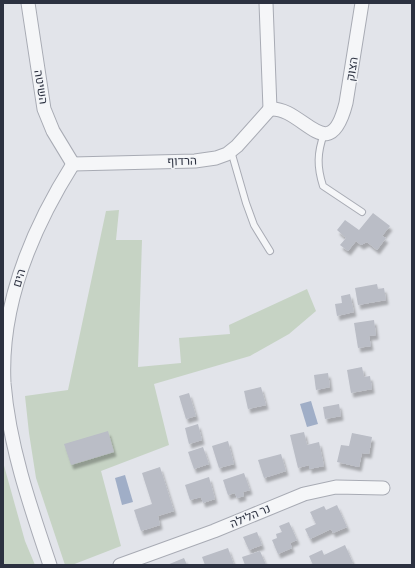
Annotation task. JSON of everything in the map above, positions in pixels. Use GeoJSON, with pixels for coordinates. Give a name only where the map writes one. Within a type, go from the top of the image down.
{"type":"FeatureCollection","features":[{"type":"Feature","properties":{"kind":"street","name":"השיטה"},"geometry":{"type":"LineString","coordinates":[[28,3],[44,109],[53,131],[73,164]]}},
{"type":"Feature","properties":{"kind":"street"},"geometry":{"type":"LineString","coordinates":[[266,3],[270,109],[284,111],[315,131],[328,133]]}},
{"type":"Feature","properties":{"kind":"street","name":"הצוק"},"geometry":{"type":"LineString","coordinates":[[328,133],[339,125],[346,103],[362,3]]}},
{"type":"Feature","properties":{"kind":"street","name":"הרדוף"},"geometry":{"type":"LineString","coordinates":[[73,164],[204,161],[216,158],[231,151],[247,136],[270,109]]}},
{"type":"Feature","properties":{"kind":"street","name":"הים"},"geometry":{"type":"LineString","coordinates":[[50,565],[14,445],[6,398],[5,360],[9,314],[27,252],[51,199],[73,164]]}},
{"type":"Feature","properties":{"kind":"street","name":"נר הלילה"},"geometry":{"type":"LineString","coordinates":[[120,565],[214,531],[304,494],[336,487],[383,488]]}},
{"type":"Feature","properties":{"kind":"lane"},"geometry":{"type":"LineString","coordinates":[[328,133],[319,147],[318,164],[323,186],[362,212]]}},
{"type":"Feature","properties":{"kind":"lane"},"geometry":{"type":"LineString","coordinates":[[231,151],[248,211],[254,225],[270,251]]}},
{"type":"Feature","properties":{"kind":"green space"},"geometry":{"type":"Polygon","coordinates":[[[119,210],[116,240],[142,240],[138,367],[181,363],[179,338],[230,334],[229,325],[307,289],[316,311],[289,334],[250,356],[154,384],[169,445],[101,471],[121,546],[72,565],[65,565],[36,478],[25,396],[68,390],[106,211],[119,210]]]}},
{"type":"Feature","properties":{"kind":"green space"},"geometry":{"type":"Polygon","coordinates":[[[3,462],[25,541],[35,565],[3,565],[3,462]]]}},
{"type":"Feature","properties":{"kind":"water"},"geometry":{"type":"Polygon","coordinates":[[[311,401],[318,424],[307,427],[300,404],[311,401]]]}},
{"type":"Feature","properties":{"kind":"water"},"geometry":{"type":"Polygon","coordinates":[[[125,475],[133,502],[122,505],[115,478],[125,475]]]}},
{"type":"Feature","properties":{"kind":"building"},"geometry":{"type":"Polygon","coordinates":[[[373,213],[390,226],[382,236],[386,238],[377,250],[367,242],[361,245],[356,241],[348,251],[340,245],[346,238],[337,230],[345,220],[359,230],[373,213]]]}},
{"type":"Feature","properties":{"kind":"building"},"geometry":{"type":"Polygon","coordinates":[[[377,284],[378,289],[384,288],[386,300],[358,305],[355,288],[377,284]]]}},
{"type":"Feature","properties":{"kind":"building"},"geometry":{"type":"Polygon","coordinates":[[[350,294],[354,312],[337,316],[335,304],[342,303],[341,296],[350,294]]]}},
{"type":"Feature","properties":{"kind":"building"},"geometry":{"type":"Polygon","coordinates":[[[374,320],[376,335],[369,336],[371,346],[358,348],[354,323],[374,320]]]}},
{"type":"Feature","properties":{"kind":"building"},"geometry":{"type":"Polygon","coordinates":[[[362,367],[364,377],[370,376],[372,389],[351,393],[347,370],[362,367]]]}},
{"type":"Feature","properties":{"kind":"building"},"geometry":{"type":"Polygon","coordinates":[[[328,373],[330,387],[316,390],[314,375],[328,373]]]}},
{"type":"Feature","properties":{"kind":"building"},"geometry":{"type":"Polygon","coordinates":[[[261,387],[266,405],[248,409],[244,391],[261,387]]]}},
{"type":"Feature","properties":{"kind":"building"},"geometry":{"type":"Polygon","coordinates":[[[189,393],[196,416],[186,419],[179,396],[189,393]]]}},
{"type":"Feature","properties":{"kind":"building"},"geometry":{"type":"Polygon","coordinates":[[[339,404],[341,416],[325,419],[323,407],[339,404]]]}},
{"type":"Feature","properties":{"kind":"building"},"geometry":{"type":"Polygon","coordinates":[[[198,424],[202,440],[189,444],[185,428],[198,424]]]}},
{"type":"Feature","properties":{"kind":"building"},"geometry":{"type":"Polygon","coordinates":[[[108,431],[114,452],[71,465],[64,444],[108,431]]]}},
{"type":"Feature","properties":{"kind":"building"},"geometry":{"type":"Polygon","coordinates":[[[304,432],[307,445],[319,442],[324,466],[309,469],[309,465],[298,468],[290,435],[304,432]]]}},
{"type":"Feature","properties":{"kind":"building"},"geometry":{"type":"Polygon","coordinates":[[[352,433],[372,437],[369,454],[362,453],[359,467],[337,462],[341,445],[349,446],[352,433]]]}},
{"type":"Feature","properties":{"kind":"building"},"geometry":{"type":"Polygon","coordinates":[[[228,441],[234,464],[219,468],[212,446],[228,441]]]}},
{"type":"Feature","properties":{"kind":"building"},"geometry":{"type":"Polygon","coordinates":[[[203,447],[209,464],[194,469],[188,452],[203,447]]]}},
{"type":"Feature","properties":{"kind":"building"},"geometry":{"type":"Polygon","coordinates":[[[281,454],[286,471],[264,478],[258,460],[281,454]]]}},
{"type":"Feature","properties":{"kind":"building"},"geometry":{"type":"Polygon","coordinates":[[[160,467],[174,511],[158,516],[160,525],[141,531],[134,510],[152,504],[142,473],[160,467]]]}},
{"type":"Feature","properties":{"kind":"building"},"geometry":{"type":"Polygon","coordinates":[[[244,473],[250,490],[243,492],[244,496],[237,498],[235,493],[228,495],[223,480],[244,473]]]}},
{"type":"Feature","properties":{"kind":"building"},"geometry":{"type":"Polygon","coordinates":[[[209,477],[215,499],[203,503],[201,497],[190,500],[185,485],[209,477]]]}},
{"type":"Feature","properties":{"kind":"building"},"geometry":{"type":"Polygon","coordinates":[[[337,505],[347,527],[333,533],[331,529],[310,539],[305,529],[316,524],[310,512],[324,506],[326,510],[337,505]]]}},
{"type":"Feature","properties":{"kind":"building"},"geometry":{"type":"Polygon","coordinates":[[[289,522],[297,540],[290,543],[292,548],[278,554],[272,540],[277,538],[276,534],[282,532],[279,526],[289,522]]]}},
{"type":"Feature","properties":{"kind":"building"},"geometry":{"type":"Polygon","coordinates":[[[257,532],[262,545],[249,550],[243,537],[257,532]]]}},
{"type":"Feature","properties":{"kind":"building"},"geometry":{"type":"Polygon","coordinates":[[[345,545],[353,563],[347,565],[313,565],[309,556],[322,550],[324,555],[345,545]]]}},
{"type":"Feature","properties":{"kind":"building"},"geometry":{"type":"Polygon","coordinates":[[[228,548],[234,565],[205,565],[202,557],[228,548]]]}},
{"type":"Feature","properties":{"kind":"building"},"geometry":{"type":"Polygon","coordinates":[[[260,551],[266,565],[245,565],[242,557],[260,551]]]}},
{"type":"Feature","properties":{"kind":"building"},"geometry":{"type":"Polygon","coordinates":[[[184,558],[187,565],[167,565],[184,558]]]}}]}
